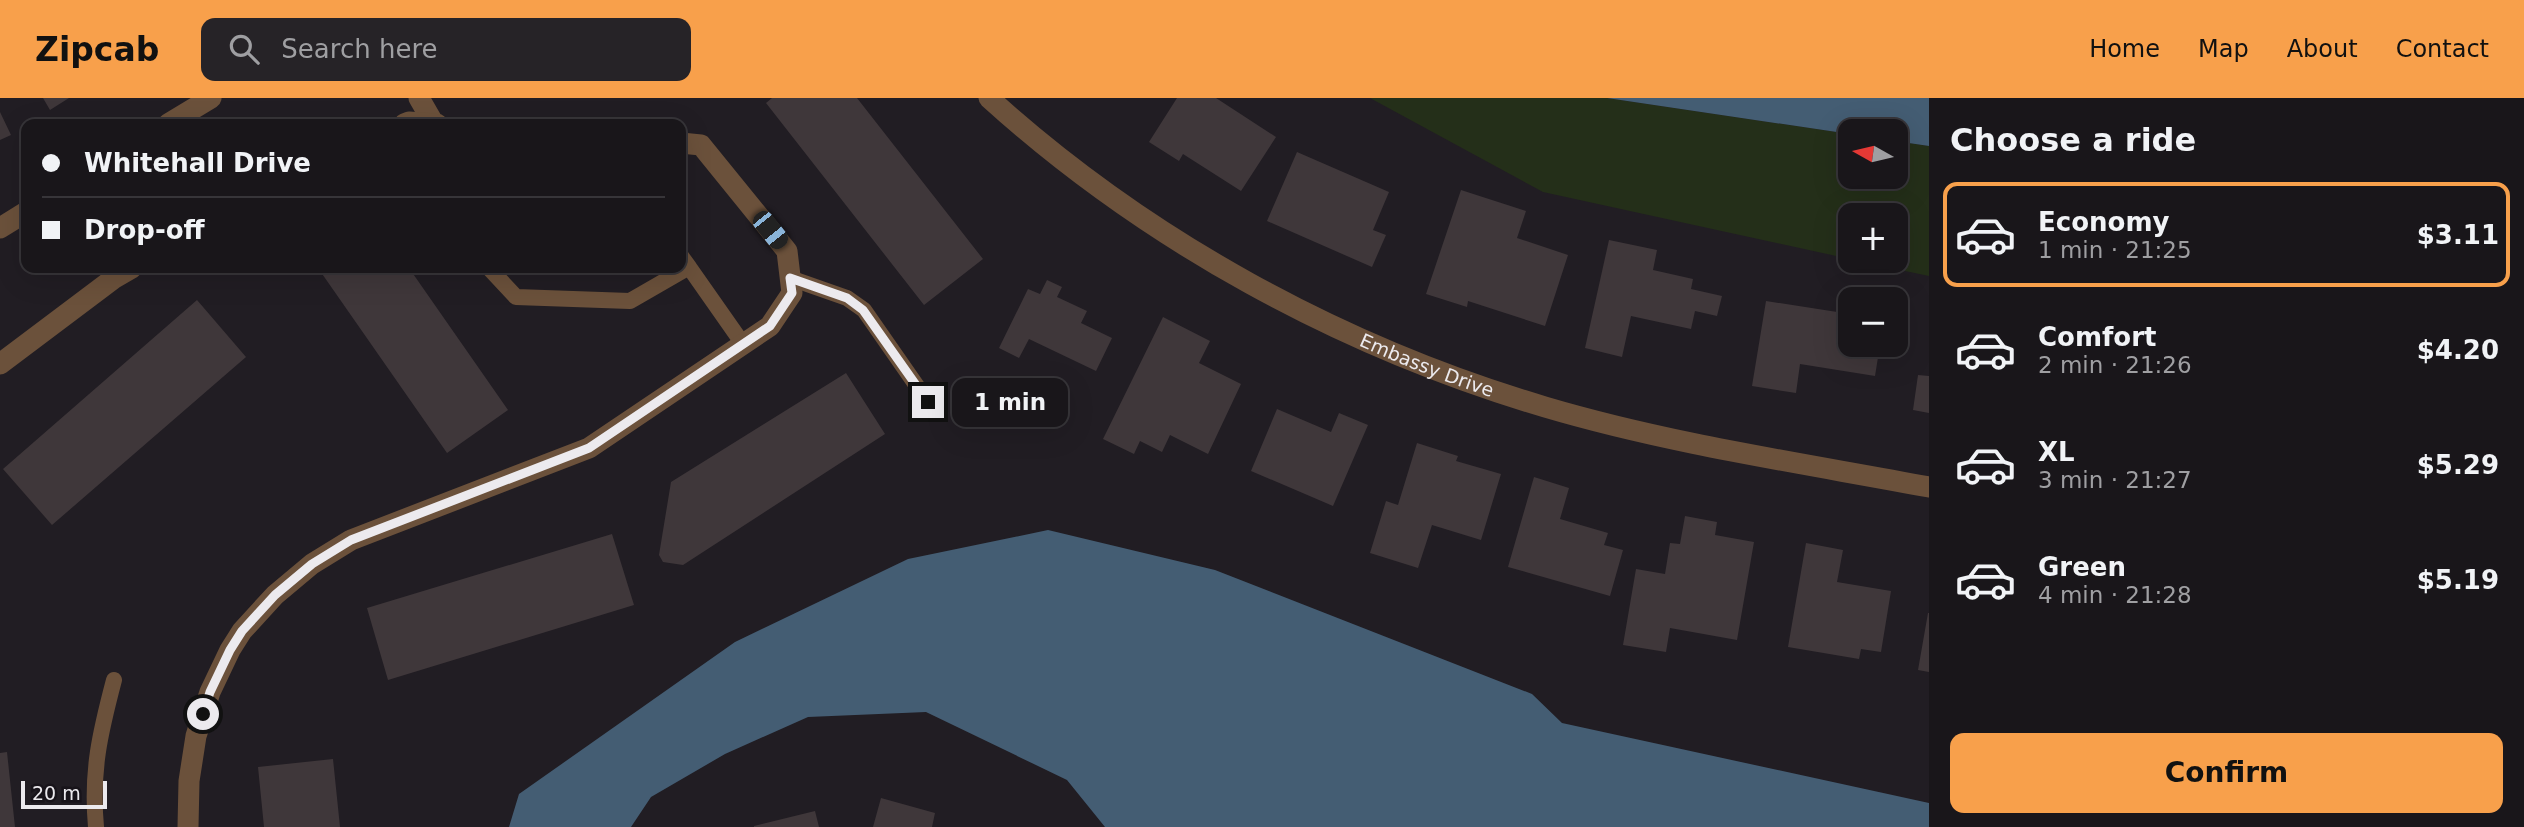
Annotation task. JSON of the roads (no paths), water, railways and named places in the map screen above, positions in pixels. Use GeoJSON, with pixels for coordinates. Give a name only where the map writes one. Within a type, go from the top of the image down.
{"type":"FeatureCollection","features":[{"type":"Feature","properties":{"kind":"street"},"geometry":{"type":"LineString","coordinates":[[176,119],[211,98]]}},
{"type":"Feature","properties":{"kind":"street"},"geometry":{"type":"LineString","coordinates":[[419,98],[433,119]]}},
{"type":"Feature","properties":{"kind":"street","name":"Embassy Drive"},"geometry":{"type":"LineString","coordinates":[[989,98],[1092,182],[1174,238],[1270,294],[1348,332],[1439,371],[1545,407],[1641,432],[1929,487]]}},
{"type":"Feature","properties":{"kind":"street"},"geometry":{"type":"LineString","coordinates":[[188,827],[189,781],[196,736],[210,692],[242,631],[275,595],[312,564],[351,540],[589,448],[770,326],[792,293],[787,251],[701,145],[686,144]]}},
{"type":"Feature","properties":{"kind":"street"},"geometry":{"type":"LineString","coordinates":[[0,228],[21,215]]}},
{"type":"Feature","properties":{"kind":"street"},"geometry":{"type":"LineString","coordinates":[[0,364],[123,273]]}},
{"type":"Feature","properties":{"kind":"lane"},"geometry":{"type":"LineString","coordinates":[[686,263],[743,344]]}},
{"type":"Feature","properties":{"kind":"lane"},"geometry":{"type":"LineString","coordinates":[[494,273],[516,297],[630,301],[669,273]]}},
{"type":"Feature","properties":{"kind":"lane"},"geometry":{"type":"LineString","coordinates":[[790,278],[847,298],[863,310],[928,402]]}},
{"type":"Feature","properties":{"kind":"lane"},"geometry":{"type":"LineString","coordinates":[[96,827],[93,796],[98,740],[114,680]]}},
{"type":"Feature","properties":{"kind":"water"},"geometry":{"type":"Polygon","coordinates":[[[1607,98],[1929,98],[1929,146],[1908,143],[1908,119],[1838,119],[1838,132],[1607,98]]]}},
{"type":"Feature","properties":{"kind":"water"},"geometry":{"type":"Polygon","coordinates":[[[1048,530],[1215,570],[1532,694],[1562,723],[1929,803],[1929,827],[1105,827],[1067,780],[926,712],[808,717],[725,754],[651,797],[631,827],[509,827],[519,794],[735,642],[908,559],[1048,530]]]}}]}
